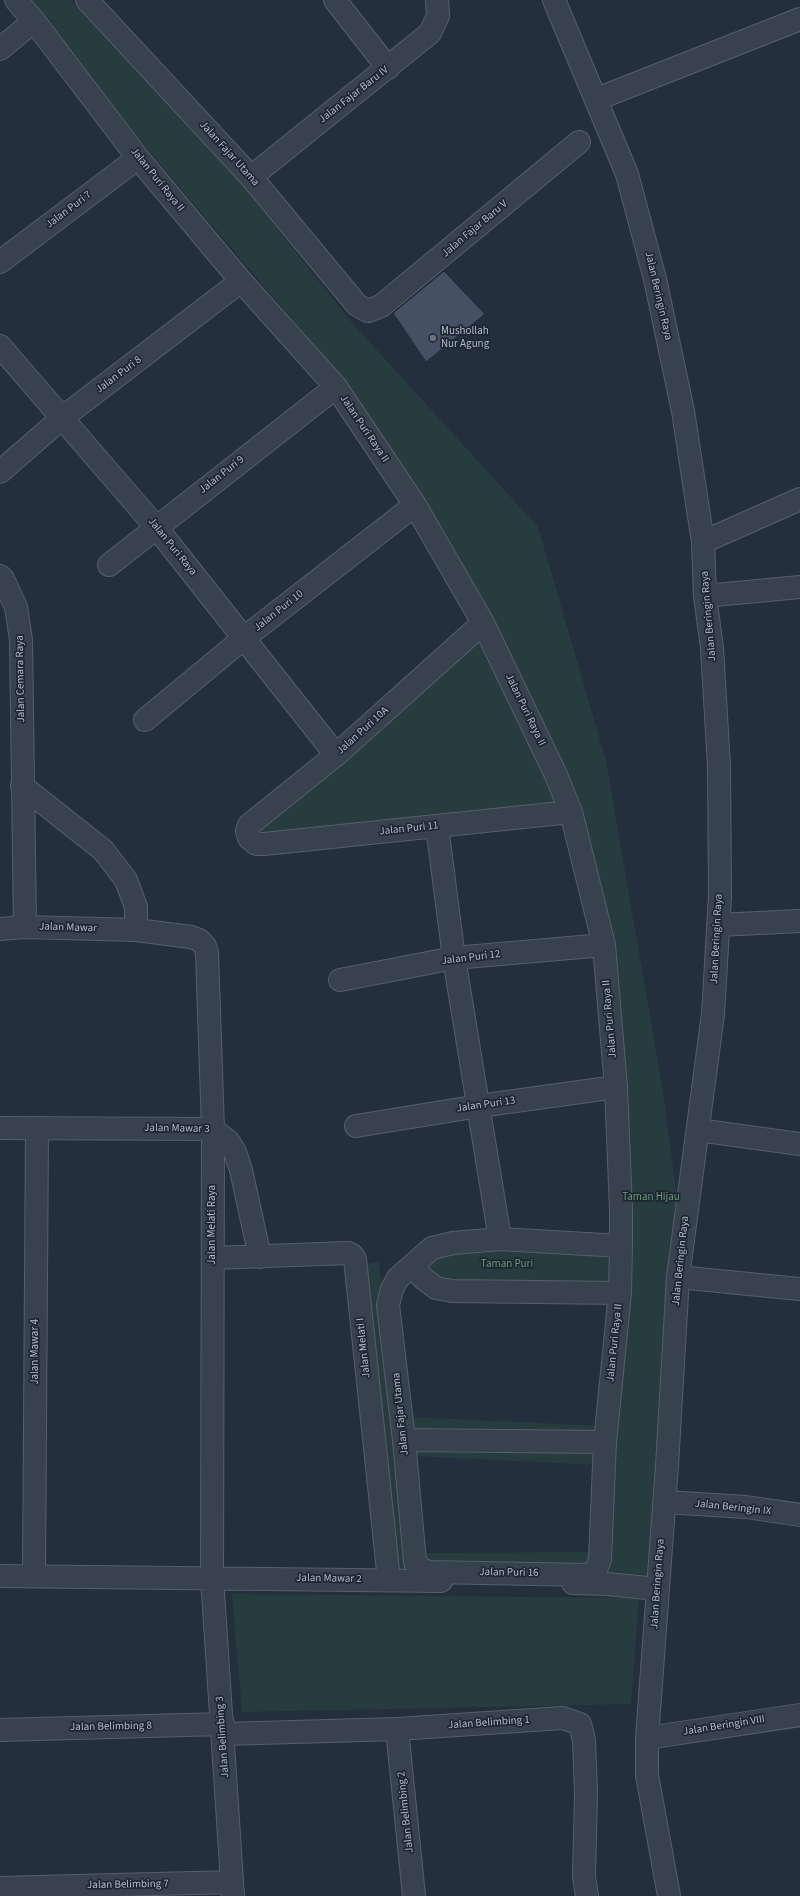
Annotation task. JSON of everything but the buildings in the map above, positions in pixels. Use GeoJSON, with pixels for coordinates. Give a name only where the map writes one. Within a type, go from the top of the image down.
{"type":"FeatureCollection","features":[{"type":"Feature","properties":{"kind":"street","name":"Jalan Puri Raya II"},"geometry":{"type":"LineString","coordinates":[[16,0],[34,21],[138,158],[241,281],[336,387],[415,505],[483,623],[556,775],[571,812],[604,945],[616,1087],[621,1210],[620,1293],[605,1442],[600,1559],[596,1570]]}},
{"type":"Feature","properties":{"kind":"street","name":"Jalan Fajar Utama"},"geometry":{"type":"LineString","coordinates":[[87,0],[251,177],[357,305],[368,311]]}},
{"type":"Feature","properties":{"kind":"street"},"geometry":{"type":"LineString","coordinates":[[335,0],[388,68]]}},
{"type":"Feature","properties":{"kind":"street","name":"Jalan Fajar Baru IV"},"geometry":{"type":"LineString","coordinates":[[251,177],[430,33],[438,16],[437,0]]}},
{"type":"Feature","properties":{"kind":"street","name":"Jalan Beringin Raya"},"geometry":{"type":"LineString","coordinates":[[554,0],[597,99],[627,174],[655,279],[683,411],[703,542],[705,596],[712,648],[719,766],[720,896],[713,1014],[678,1277],[665,1502],[647,1738],[647,1775],[669,1896]]}},
{"type":"Feature","properties":{"kind":"street"},"geometry":{"type":"LineString","coordinates":[[597,99],[800,19]]}},
{"type":"Feature","properties":{"kind":"street"},"geometry":{"type":"LineString","coordinates":[[0,49],[34,21]]}},
{"type":"Feature","properties":{"kind":"street","name":"Jalan Fajar Baru V"},"geometry":{"type":"LineString","coordinates":[[368,311],[381,306],[579,142]]}},
{"type":"Feature","properties":{"kind":"street","name":"Jalan Puri 7"},"geometry":{"type":"LineString","coordinates":[[0,262],[138,158]]}},
{"type":"Feature","properties":{"kind":"street","name":"Jalan Puri 8"},"geometry":{"type":"LineString","coordinates":[[0,472],[62,418],[241,281]]}},
{"type":"Feature","properties":{"kind":"street","name":"Jalan Puri Raya"},"geometry":{"type":"LineString","coordinates":[[0,346],[156,527],[336,754]]}},
{"type":"Feature","properties":{"kind":"street","name":"Jalan Puri 9"},"geometry":{"type":"LineString","coordinates":[[109,565],[336,387]]}},
{"type":"Feature","properties":{"kind":"street"},"geometry":{"type":"LineString","coordinates":[[703,542],[800,499]]}},
{"type":"Feature","properties":{"kind":"street","name":"Jalan Puri 10"},"geometry":{"type":"LineString","coordinates":[[145,720],[244,638],[415,505]]}},
{"type":"Feature","properties":{"kind":"street","name":"Jalan Cemara Raya"},"geometry":{"type":"LineString","coordinates":[[0,576],[3,579],[16,607],[21,640],[25,927]]}},
{"type":"Feature","properties":{"kind":"street"},"geometry":{"type":"LineString","coordinates":[[705,596],[800,587]]}},
{"type":"Feature","properties":{"kind":"street","name":"Jalan Puri 10A"},"geometry":{"type":"LineString","coordinates":[[249,838],[246,831],[249,825],[336,754],[483,623]]}},
{"type":"Feature","properties":{"kind":"street"},"geometry":{"type":"LineString","coordinates":[[22,786],[103,850],[126,880],[136,907],[136,930]]}},
{"type":"Feature","properties":{"kind":"street","name":"Jalan Puri 11"},"geometry":{"type":"LineString","coordinates":[[249,838],[256,844],[264,844],[571,812]]}},
{"type":"Feature","properties":{"kind":"street"},"geometry":{"type":"LineString","coordinates":[[437,826],[454,958],[500,1239]]}},
{"type":"Feature","properties":{"kind":"street"},"geometry":{"type":"LineString","coordinates":[[718,925],[800,921]]}},
{"type":"Feature","properties":{"kind":"street","name":"Jalan Mawar"},"geometry":{"type":"LineString","coordinates":[[0,929],[25,927],[136,930]]}},
{"type":"Feature","properties":{"kind":"street","name":"Jalan Melati Raya"},"geometry":{"type":"LineString","coordinates":[[136,930],[191,937],[199,940],[205,946],[207,954],[213,1129],[212,1578]]}},
{"type":"Feature","properties":{"kind":"street","name":"Jalan Puri 12"},"geometry":{"type":"LineString","coordinates":[[340,980],[454,958],[604,945]]}},
{"type":"Feature","properties":{"kind":"street","name":"Jalan Puri 13"},"geometry":{"type":"LineString","coordinates":[[356,1126],[478,1106],[616,1087]]}},
{"type":"Feature","properties":{"kind":"street","name":"Jalan Mawar 3"},"geometry":{"type":"LineString","coordinates":[[0,1128],[213,1129],[228,1141],[235,1152],[241,1170],[260,1257]]}},
{"type":"Feature","properties":{"kind":"street","name":"Jalan Mawar 4"},"geometry":{"type":"LineString","coordinates":[[34,1576],[37,1128]]}},
{"type":"Feature","properties":{"kind":"street"},"geometry":{"type":"LineString","coordinates":[[698,1130],[800,1144]]}},
{"type":"Feature","properties":{"kind":"street","name":"Jalan Fajar Utama"},"geometry":{"type":"LineString","coordinates":[[421,1569],[415,1562],[404,1440],[388,1305],[392,1290],[398,1278],[432,1248],[453,1243],[500,1239],[621,1246]]}},
{"type":"Feature","properties":{"kind":"street","name":"Jalan Melati I"},"geometry":{"type":"LineString","coordinates":[[212,1258],[348,1254],[352,1255],[355,1260],[389,1580]]}},
{"type":"Feature","properties":{"kind":"street"},"geometry":{"type":"LineString","coordinates":[[412,1266],[424,1279],[436,1288],[459,1291],[620,1293]]}},
{"type":"Feature","properties":{"kind":"street"},"geometry":{"type":"LineString","coordinates":[[678,1277],[800,1289]]}},
{"type":"Feature","properties":{"kind":"street"},"geometry":{"type":"LineString","coordinates":[[404,1440],[605,1442]]}},
{"type":"Feature","properties":{"kind":"street","name":"Jalan Beringin IX"},"geometry":{"type":"LineString","coordinates":[[665,1502],[746,1507],[800,1515]]}},
{"type":"Feature","properties":{"kind":"street","name":"Jalan Puri 16"},"geometry":{"type":"LineString","coordinates":[[421,1569],[429,1572],[588,1575],[596,1570]]}},
{"type":"Feature","properties":{"kind":"street","name":"Jalan Mawar 2"},"geometry":{"type":"LineString","coordinates":[[0,1576],[606,1584],[658,1589]]}},
{"type":"Feature","properties":{"kind":"street","name":"Jalan Belimbing 3"},"geometry":{"type":"LineString","coordinates":[[212,1578],[223,1729],[232,1889]]}},
{"type":"Feature","properties":{"kind":"street","name":"Jalan Beringin VIII"},"geometry":{"type":"LineString","coordinates":[[647,1738],[800,1715]]}},
{"type":"Feature","properties":{"kind":"street","name":"Jalan Belimbing 1"},"geometry":{"type":"LineString","coordinates":[[223,1729],[397,1729],[563,1718],[580,1724],[584,1740],[586,1792],[584,1876],[587,1896]]}},
{"type":"Feature","properties":{"kind":"street","name":"Jalan Belimbing 8"},"geometry":{"type":"LineString","coordinates":[[0,1730],[223,1729]]}},
{"type":"Feature","properties":{"kind":"street","name":"Jalan Belimbing 2"},"geometry":{"type":"LineString","coordinates":[[397,1729],[414,1896]]}},
{"type":"Feature","properties":{"kind":"street","name":"Jalan Belimbing 7"},"geometry":{"type":"LineString","coordinates":[[0,1888],[232,1889]]}},
{"type":"Feature","properties":{"kind":"green space","name":"Taman Hijau"},"geometry":{"type":"Polygon","coordinates":[[[27,0],[70,0],[242,185],[353,324],[538,527],[606,761],[664,1098],[677,1199],[666,1287],[652,1580],[606,1578],[619,1039],[618,977],[579,807],[343,379],[150,152],[27,0]]]}},
{"type":"Feature","properties":{"kind":"green space"},"geometry":{"type":"Polygon","coordinates":[[[480,635],[562,804],[259,839],[255,827],[480,635]]]}},
{"type":"Feature","properties":{"kind":"green space","name":"Taman Puri"},"geometry":{"type":"Polygon","coordinates":[[[454,1246],[618,1249],[618,1289],[438,1286],[416,1266],[454,1246]]]}},
{"type":"Feature","properties":{"kind":"green space"},"geometry":{"type":"Polygon","coordinates":[[[379,1262],[411,1571],[394,1573],[363,1265],[379,1262]]]}},
{"type":"Feature","properties":{"kind":"green space"},"geometry":{"type":"Polygon","coordinates":[[[409,1417],[601,1426],[599,1465],[412,1456],[409,1417]]]}},
{"type":"Feature","properties":{"kind":"green space"},"geometry":{"type":"Polygon","coordinates":[[[594,1552],[591,1571],[425,1568],[419,1553],[594,1552]]]}},
{"type":"Feature","properties":{"kind":"green space"},"geometry":{"type":"Polygon","coordinates":[[[232,1594],[639,1598],[631,1704],[242,1712],[232,1594]]]}},
{"type":"Feature","properties":{"kind":"place","name":"Mushollah Nur Agung"},"geometry":{"type":"Point","coordinates":[433,338]}}]}
